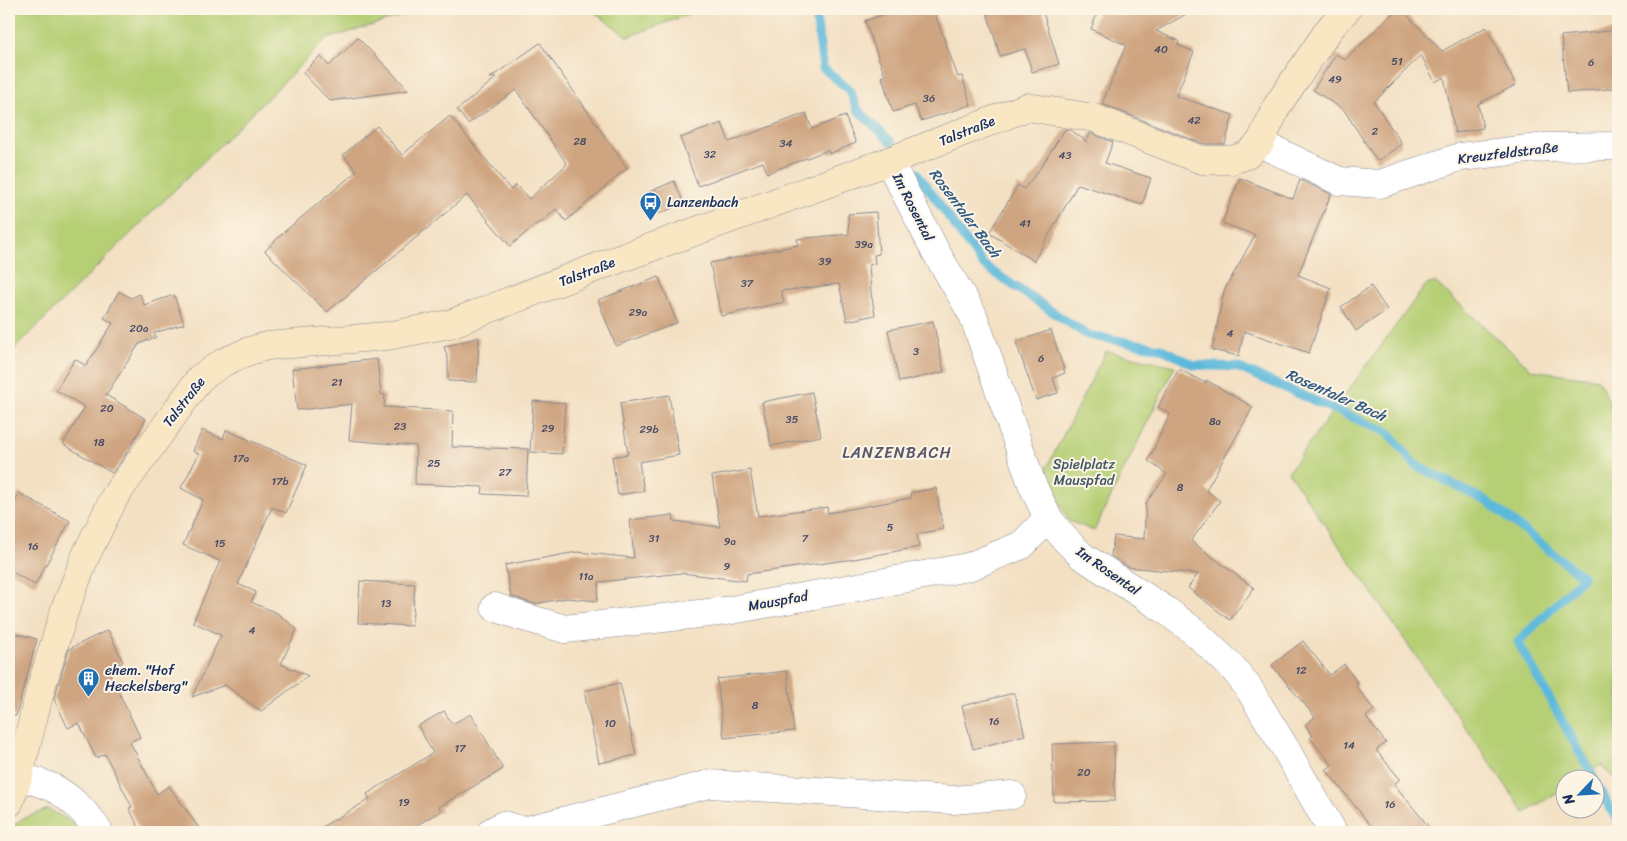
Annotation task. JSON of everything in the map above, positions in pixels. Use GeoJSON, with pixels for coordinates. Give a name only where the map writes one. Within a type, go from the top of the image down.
{"type":"FeatureCollection","features":[{"type":"Feature","properties":{"kind":"main road","name":"Talstraße"},"geometry":{"type":"LineString","coordinates":[[9,803],[19,776],[40,691],[64,612],[86,555],[115,496],[200,378],[224,362],[249,351],[267,346],[387,336],[450,324],[600,266],[889,161],[1027,107],[1094,118],[1202,160],[1232,160],[1247,155],[1260,143],[1277,106],[1330,28],[1346,9]]}},
{"type":"Feature","properties":{"kind":"street","name":"Kreuzfeldstraße"},"geometry":{"type":"LineString","coordinates":[[1260,143],[1339,181],[1380,184],[1460,157],[1546,147],[1618,146]]}},
{"type":"Feature","properties":{"kind":"street","name":"Im Rosental"},"geometry":{"type":"LineString","coordinates":[[889,161],[937,254],[973,315],[1032,484],[1048,518],[1082,556],[1167,611],[1196,633],[1233,668],[1248,687],[1333,832]]}},
{"type":"Feature","properties":{"kind":"street","name":"Mauspfad"},"geometry":{"type":"LineString","coordinates":[[495,607],[565,629],[726,611],[968,567],[1022,545],[1048,518]]}},
{"type":"Feature","properties":{"kind":"street"},"geometry":{"type":"LineString","coordinates":[[19,776],[55,788],[84,811],[99,832]]}},
{"type":"Feature","properties":{"kind":"street"},"geometry":{"type":"LineString","coordinates":[[490,832],[503,825],[524,831],[710,784],[953,800],[1012,795]]}},
{"type":"Feature","properties":{"kind":"green space"},"geometry":{"type":"Polygon","coordinates":[[[9,9],[425,9],[327,39],[9,354],[9,9]]]}},
{"type":"Feature","properties":{"kind":"green space"},"geometry":{"type":"Polygon","coordinates":[[[590,9],[702,9],[628,37],[590,9]]]}},
{"type":"Feature","properties":{"kind":"green space"},"geometry":{"type":"Polygon","coordinates":[[[1435,282],[1532,370],[1598,379],[1618,420],[1618,783],[1601,765],[1596,768],[1554,768],[1554,794],[1525,813],[1288,472],[1425,286],[1435,282]]]}},
{"type":"Feature","properties":{"kind":"green space","name":"Spielplatz Mauspfad"},"geometry":{"type":"Polygon","coordinates":[[[1106,351],[1175,366],[1094,531],[1069,521],[1044,473],[1106,351]]]}},
{"type":"Feature","properties":{"kind":"green space"},"geometry":{"type":"Polygon","coordinates":[[[48,809],[77,825],[81,832],[9,832],[9,829],[22,819],[48,809]]]}},
{"type":"Feature","properties":{"kind":"building"},"geometry":{"type":"Polygon","coordinates":[[[900,9],[933,9],[958,77],[962,76],[971,105],[921,121],[915,105],[893,112],[882,77],[885,76],[865,21],[900,9]]]}},
{"type":"Feature","properties":{"kind":"building"},"geometry":{"type":"Polygon","coordinates":[[[986,9],[1042,9],[1059,64],[1032,72],[1025,49],[1000,56],[986,9]]]}},
{"type":"Feature","properties":{"kind":"building"},"geometry":{"type":"Polygon","coordinates":[[[1099,9],[1195,9],[1156,31],[1179,41],[1178,45],[1194,52],[1176,96],[1233,115],[1225,144],[1201,143],[1102,104],[1126,45],[1091,29],[1099,9]]]}},
{"type":"Feature","properties":{"kind":"building"},"geometry":{"type":"Polygon","coordinates":[[[1397,9],[1401,9],[1442,51],[1486,27],[1516,85],[1478,104],[1483,128],[1455,133],[1444,77],[1435,82],[1421,55],[1374,102],[1402,144],[1377,161],[1344,110],[1313,90],[1336,54],[1345,60],[1397,9]]]}},
{"type":"Feature","properties":{"kind":"building"},"geometry":{"type":"Polygon","coordinates":[[[1618,30],[1618,88],[1567,93],[1561,36],[1618,30]]]}},
{"type":"Feature","properties":{"kind":"building"},"geometry":{"type":"Polygon","coordinates":[[[358,38],[409,90],[330,101],[303,73],[320,56],[329,66],[358,38]]]}},
{"type":"Feature","properties":{"kind":"building"},"geometry":{"type":"Polygon","coordinates":[[[540,43],[627,168],[566,221],[556,209],[541,223],[539,222],[510,246],[467,195],[327,312],[265,251],[284,232],[357,171],[343,155],[377,126],[402,155],[450,116],[511,190],[516,185],[529,199],[567,164],[516,90],[468,124],[457,110],[497,77],[490,78],[540,43]]]}},
{"type":"Feature","properties":{"kind":"building"},"geometry":{"type":"Polygon","coordinates":[[[806,113],[812,129],[845,116],[856,143],[829,154],[828,150],[767,173],[763,162],[698,186],[680,138],[722,123],[729,142],[806,113]]]}},
{"type":"Feature","properties":{"kind":"building"},"geometry":{"type":"Polygon","coordinates":[[[1065,129],[1071,130],[1087,142],[1090,133],[1113,142],[1105,163],[1151,178],[1142,205],[1078,184],[1034,261],[989,233],[1018,185],[1024,189],[1041,167],[1065,129]]]}},
{"type":"Feature","properties":{"kind":"building"},"geometry":{"type":"Polygon","coordinates":[[[1240,178],[1293,199],[1300,180],[1331,194],[1298,275],[1331,288],[1309,353],[1244,331],[1239,356],[1212,350],[1224,291],[1255,235],[1222,223],[1240,178]]]}},
{"type":"Feature","properties":{"kind":"building"},"geometry":{"type":"Polygon","coordinates":[[[674,181],[684,203],[659,214],[649,192],[674,181]]]}},
{"type":"Feature","properties":{"kind":"building"},"geometry":{"type":"Polygon","coordinates":[[[876,212],[879,254],[874,255],[875,264],[869,265],[875,315],[847,321],[839,284],[781,291],[784,302],[721,316],[710,263],[798,245],[797,239],[849,234],[848,214],[876,212]]]}},
{"type":"Feature","properties":{"kind":"building"},"geometry":{"type":"Polygon","coordinates":[[[659,277],[677,323],[616,346],[598,300],[659,277]]]}},
{"type":"Feature","properties":{"kind":"building"},"geometry":{"type":"Polygon","coordinates":[[[1371,286],[1387,310],[1356,331],[1341,307],[1371,286]]]}},
{"type":"Feature","properties":{"kind":"building"},"geometry":{"type":"Polygon","coordinates":[[[119,291],[131,298],[140,294],[144,305],[174,295],[184,324],[154,333],[156,337],[139,344],[106,395],[146,419],[125,456],[112,473],[63,444],[85,407],[56,390],[75,359],[86,366],[113,323],[104,318],[119,291]]]}},
{"type":"Feature","properties":{"kind":"building"},"geometry":{"type":"Polygon","coordinates":[[[933,321],[944,372],[899,382],[888,330],[933,321]]]}},
{"type":"Feature","properties":{"kind":"building"},"geometry":{"type":"Polygon","coordinates":[[[1051,330],[1065,373],[1053,378],[1058,393],[1036,400],[1016,342],[1051,330]]]}},
{"type":"Feature","properties":{"kind":"building"},"geometry":{"type":"Polygon","coordinates":[[[479,337],[477,382],[448,381],[448,359],[444,347],[479,337]]]}},
{"type":"Feature","properties":{"kind":"building"},"geometry":{"type":"Polygon","coordinates":[[[377,359],[381,394],[385,395],[384,407],[453,411],[452,447],[528,449],[526,496],[482,494],[483,487],[415,484],[416,446],[349,440],[352,404],[297,410],[292,369],[377,359]]]}},
{"type":"Feature","properties":{"kind":"building"},"geometry":{"type":"Polygon","coordinates":[[[1179,369],[1205,383],[1206,380],[1253,407],[1206,490],[1220,501],[1191,541],[1254,588],[1230,620],[1188,588],[1198,574],[1128,567],[1111,556],[1114,536],[1144,539],[1146,503],[1167,474],[1148,461],[1170,414],[1158,407],[1179,369]]]}},
{"type":"Feature","properties":{"kind":"building"},"geometry":{"type":"Polygon","coordinates":[[[812,392],[821,436],[771,446],[762,402],[812,392]]]}},
{"type":"Feature","properties":{"kind":"building"},"geometry":{"type":"Polygon","coordinates":[[[669,395],[679,455],[639,462],[644,491],[618,495],[612,457],[628,454],[620,403],[669,395]]]}},
{"type":"Feature","properties":{"kind":"building"},"geometry":{"type":"Polygon","coordinates":[[[533,401],[565,403],[562,454],[530,452],[533,401]]]}},
{"type":"Feature","properties":{"kind":"building"},"geometry":{"type":"Polygon","coordinates":[[[202,430],[223,439],[226,430],[307,465],[286,513],[272,507],[238,584],[256,592],[251,602],[277,613],[297,629],[281,664],[308,676],[261,711],[225,685],[192,697],[221,635],[193,622],[220,561],[183,545],[203,500],[181,488],[199,454],[193,451],[202,430]]]}},
{"type":"Feature","properties":{"kind":"building"},"geometry":{"type":"Polygon","coordinates":[[[750,470],[758,516],[827,507],[828,513],[911,498],[910,493],[936,488],[943,529],[917,534],[919,547],[854,559],[747,574],[746,581],[682,573],[599,582],[597,601],[567,598],[534,604],[511,596],[505,565],[577,552],[634,558],[630,520],[673,515],[674,521],[720,527],[712,476],[750,470]]]}},
{"type":"Feature","properties":{"kind":"building"},"geometry":{"type":"Polygon","coordinates":[[[19,493],[70,521],[35,585],[9,570],[9,513],[19,493]]]}},
{"type":"Feature","properties":{"kind":"building"},"geometry":{"type":"Polygon","coordinates":[[[360,581],[415,584],[412,626],[358,623],[360,581]]]}},
{"type":"Feature","properties":{"kind":"building","name":"ehem. \"Hof Heckelsberg\""},"geometry":{"type":"Polygon","coordinates":[[[108,630],[123,662],[108,669],[140,737],[130,742],[157,794],[169,786],[202,832],[141,832],[129,808],[132,807],[105,754],[96,758],[79,723],[68,728],[54,699],[69,649],[108,630]]]}},
{"type":"Feature","properties":{"kind":"building"},"geometry":{"type":"Polygon","coordinates":[[[9,632],[37,639],[16,716],[9,715],[9,632]]]}},
{"type":"Feature","properties":{"kind":"building"},"geometry":{"type":"Polygon","coordinates":[[[1303,641],[1330,675],[1344,664],[1358,684],[1356,686],[1374,710],[1366,717],[1386,743],[1376,750],[1400,779],[1394,784],[1433,832],[1376,832],[1326,770],[1332,765],[1310,738],[1313,736],[1305,725],[1315,717],[1272,665],[1303,641]]]}},
{"type":"Feature","properties":{"kind":"building"},"geometry":{"type":"Polygon","coordinates":[[[787,671],[794,731],[724,738],[717,679],[787,671]]]}},
{"type":"Feature","properties":{"kind":"building"},"geometry":{"type":"Polygon","coordinates":[[[620,683],[636,755],[599,763],[584,691],[620,683]]]}},
{"type":"Feature","properties":{"kind":"building"},"geometry":{"type":"Polygon","coordinates":[[[1014,693],[1025,735],[973,749],[962,706],[1014,693]]]}},
{"type":"Feature","properties":{"kind":"building"},"geometry":{"type":"Polygon","coordinates":[[[444,711],[452,724],[471,714],[503,769],[439,807],[441,811],[405,832],[313,832],[370,799],[367,794],[433,753],[418,726],[444,711]]]}},
{"type":"Feature","properties":{"kind":"building"},"geometry":{"type":"Polygon","coordinates":[[[1114,742],[1115,801],[1054,802],[1052,744],[1114,742]]]}},
{"type":"Feature","properties":{"kind":"waterway","name":"Rosentaler Bach"},"geometry":{"type":"LineString","coordinates":[[815,9],[823,68],[850,90],[857,109],[891,142]]}},
{"type":"Feature","properties":{"kind":"waterway","name":"Rosentaler Bach"},"geometry":{"type":"LineString","coordinates":[[917,173],[983,265],[1087,335],[1160,348],[1194,365],[1237,367],[1389,433],[1415,465],[1488,502],[1583,577],[1518,642],[1588,768]]}},
{"type":"Feature","properties":{"kind":"waterway","name":"Rosentaler Bach"},"geometry":{"type":"LineString","coordinates":[[1604,798],[1618,822]]}},
{"type":"Feature","properties":{"kind":"place","name":"Lanzenbach"},"geometry":{"type":"Point","coordinates":[651,221]}},
{"type":"Feature","properties":{"kind":"place","name":"ehem. \"Hof Heckelsberg\""},"geometry":{"type":"Point","coordinates":[89,697]}},
{"type":"Feature","properties":{"kind":"district","name":"LANZENBACH"},"geometry":{"type":"Point","coordinates":[897,452]}}]}
